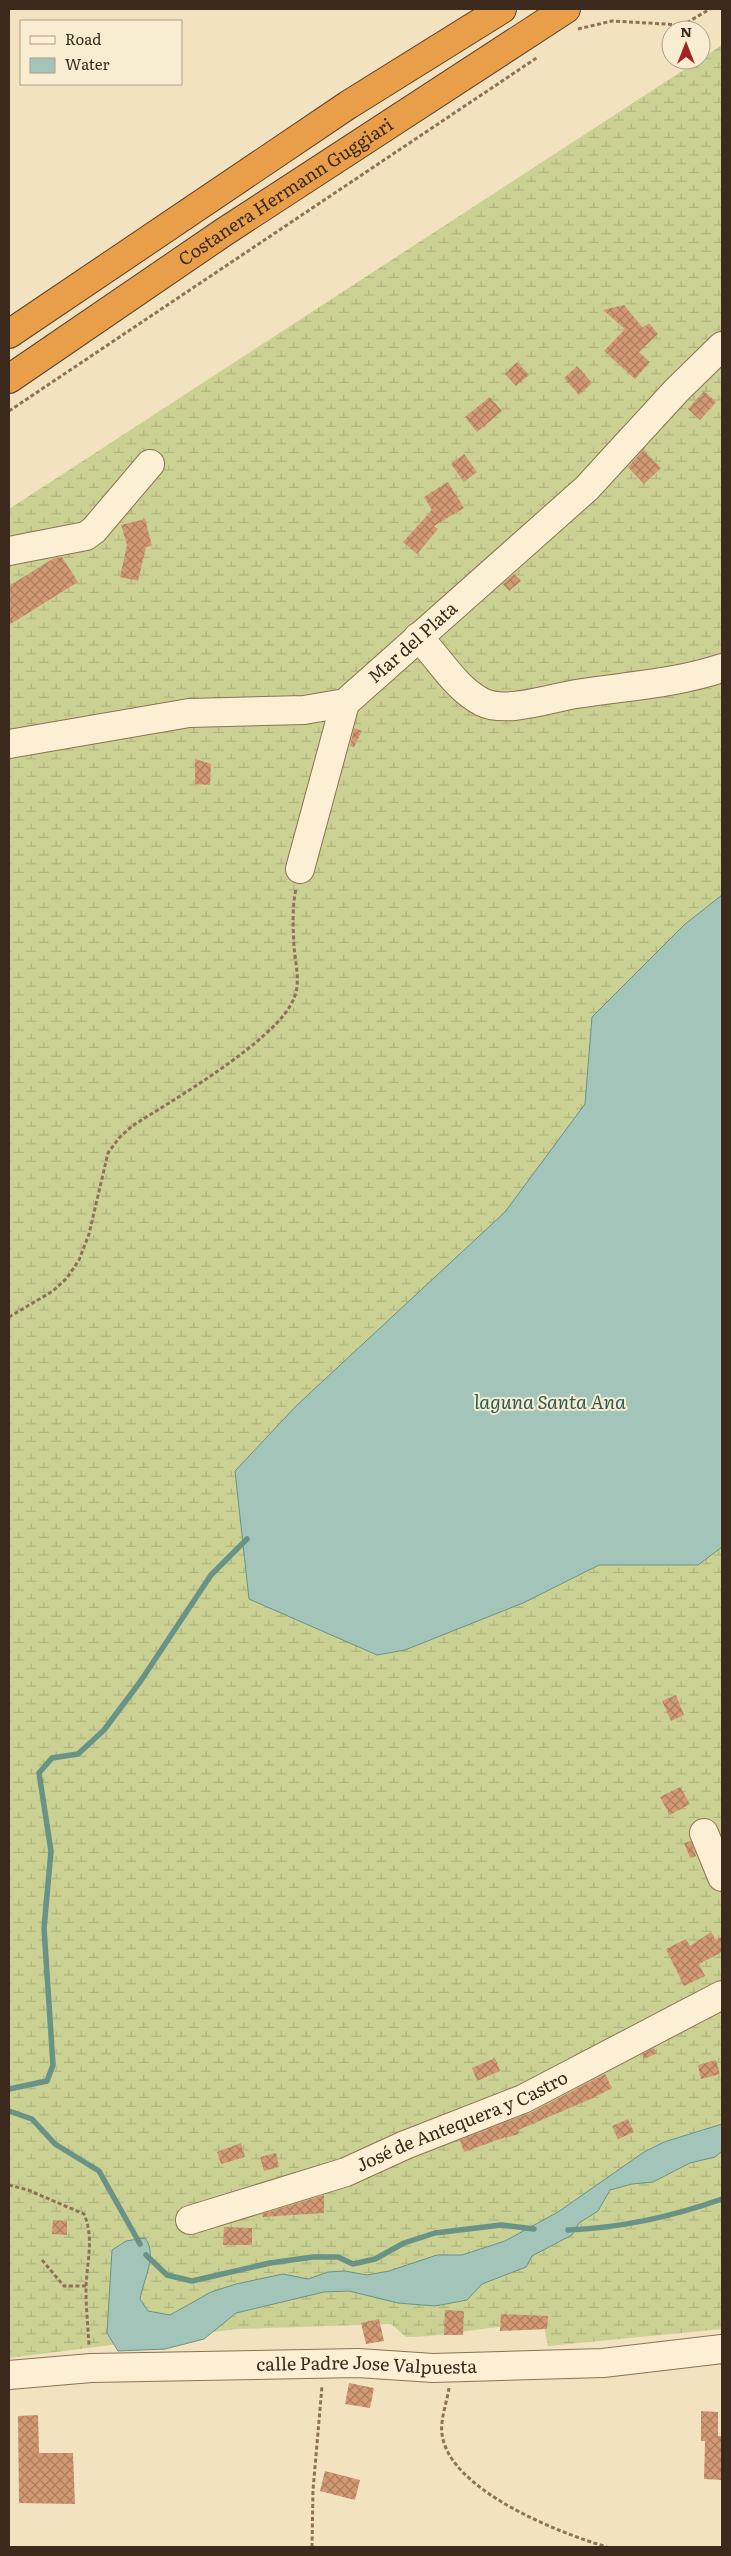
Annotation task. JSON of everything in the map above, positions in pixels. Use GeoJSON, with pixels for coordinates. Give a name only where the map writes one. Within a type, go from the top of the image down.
{"type":"FeatureCollection","features":[{"type":"Feature","properties":{"kind":"highway","name":"Costanera Hermann Guggiari"},"geometry":{"type":"LineString","coordinates":[[9,334],[348,105],[502,9]]}},
{"type":"Feature","properties":{"kind":"highway","name":"Costanera Hermann Guggiari"},"geometry":{"type":"LineString","coordinates":[[9,379],[224,232],[569,21]]}},
{"type":"Feature","properties":{"kind":"street","name":"Mar del Plata"},"geometry":{"type":"LineString","coordinates":[[345,703],[587,488],[676,391],[722,346]]}},
{"type":"Feature","properties":{"kind":"street"},"geometry":{"type":"LineString","coordinates":[[9,551],[86,536],[94,530],[150,464]]}},
{"type":"Feature","properties":{"kind":"street"},"geometry":{"type":"LineString","coordinates":[[418,638],[461,688],[484,703],[510,707],[577,694],[694,678],[722,668]]}},
{"type":"Feature","properties":{"kind":"street"},"geometry":{"type":"LineString","coordinates":[[9,744],[189,713],[304,710],[345,703],[300,869]]}},
{"type":"Feature","properties":{"kind":"street"},"geometry":{"type":"LineString","coordinates":[[704,1833],[722,1877]]}},
{"type":"Feature","properties":{"kind":"street","name":"José de Antequera y Castro"},"geometry":{"type":"LineString","coordinates":[[190,2220],[346,2172],[405,2145],[523,2100],[722,1995]]}},
{"type":"Feature","properties":{"kind":"street","name":"calle Padre Jose Valpuesta"},"geometry":{"type":"LineString","coordinates":[[9,2375],[91,2368],[358,2363],[454,2367],[603,2363],[722,2349]]}},
{"type":"Feature","properties":{"kind":"path"},"geometry":{"type":"LineString","coordinates":[[569,21],[580,28],[612,20],[683,25],[710,9]]}},
{"type":"Feature","properties":{"kind":"path"},"geometry":{"type":"LineString","coordinates":[[9,411],[539,56]]}},
{"type":"Feature","properties":{"kind":"path"},"geometry":{"type":"LineString","coordinates":[[9,1317],[53,1291],[67,1278],[79,1260],[89,1234],[108,1153],[118,1138],[132,1126],[242,1054],[281,1018],[294,998],[297,978],[294,944],[294,898],[300,869]]}},
{"type":"Feature","properties":{"kind":"path"},"geometry":{"type":"LineString","coordinates":[[9,2186],[28,2190],[84,2214],[90,2227],[91,2241],[86,2286],[91,2368]]}},
{"type":"Feature","properties":{"kind":"path"},"geometry":{"type":"LineString","coordinates":[[42,2260],[64,2286],[86,2286]]}},
{"type":"Feature","properties":{"kind":"path"},"geometry":{"type":"LineString","coordinates":[[312,2547],[313,2490],[324,2365]]}},
{"type":"Feature","properties":{"kind":"path"},"geometry":{"type":"LineString","coordinates":[[454,2367],[442,2434],[453,2462],[486,2492],[529,2518],[581,2539],[607,2547]]}},
{"type":"Feature","properties":{"kind":"green space"},"geometry":{"type":"Polygon","coordinates":[[[722,45],[722,2329],[548,2346],[544,2326],[526,2325],[406,2337],[391,2324],[237,2329],[9,2358],[9,509],[684,70],[711,70],[711,52],[722,45]]]}},
{"type":"Feature","properties":{"kind":"water","name":"laguna Santa Ana"},"geometry":{"type":"Polygon","coordinates":[[[722,895],[722,1547],[698,1565],[599,1565],[523,1603],[405,1650],[377,1655],[249,1599],[235,1471],[296,1406],[505,1212],[585,1104],[592,1017],[684,925],[722,895]]]}},
{"type":"Feature","properties":{"kind":"water"},"geometry":{"type":"Polygon","coordinates":[[[722,2124],[722,2151],[715,2157],[690,2163],[653,2182],[632,2184],[610,2190],[598,2211],[579,2223],[572,2235],[532,2256],[526,2267],[482,2284],[467,2300],[435,2306],[398,2303],[349,2291],[324,2292],[236,2313],[204,2339],[165,2349],[118,2351],[107,2333],[112,2250],[126,2241],[145,2238],[149,2244],[150,2260],[140,2299],[148,2311],[170,2315],[211,2292],[236,2284],[283,2274],[308,2279],[328,2272],[345,2271],[367,2275],[389,2271],[437,2255],[462,2255],[505,2241],[558,2212],[644,2152],[664,2142],[722,2124]]]}},
{"type":"Feature","properties":{"kind":"building"},"geometry":{"type":"Polygon","coordinates":[[[624,305],[643,328],[649,323],[658,334],[639,352],[650,362],[635,379],[604,351],[625,329],[603,310],[624,305]]]}},
{"type":"Feature","properties":{"kind":"building"},"geometry":{"type":"Polygon","coordinates":[[[517,362],[529,375],[516,386],[505,374],[517,362]]]}},
{"type":"Feature","properties":{"kind":"building"},"geometry":{"type":"Polygon","coordinates":[[[577,366],[592,383],[579,395],[564,378],[577,366]]]}},
{"type":"Feature","properties":{"kind":"building"},"geometry":{"type":"Polygon","coordinates":[[[704,391],[716,402],[700,420],[688,409],[704,391]]]}},
{"type":"Feature","properties":{"kind":"building"},"geometry":{"type":"Polygon","coordinates":[[[490,397],[502,411],[477,432],[465,417],[490,397]]]}},
{"type":"Feature","properties":{"kind":"building"},"geometry":{"type":"Polygon","coordinates":[[[643,450],[661,468],[644,484],[628,467],[643,450]]]}},
{"type":"Feature","properties":{"kind":"building"},"geometry":{"type":"Polygon","coordinates":[[[464,454],[477,472],[464,482],[451,464],[464,454]]]}},
{"type":"Feature","properties":{"kind":"building"},"geometry":{"type":"Polygon","coordinates":[[[448,482],[464,508],[434,526],[438,529],[417,554],[403,542],[432,510],[424,497],[448,482]]]}},
{"type":"Feature","properties":{"kind":"building"},"geometry":{"type":"Polygon","coordinates":[[[145,519],[152,546],[146,547],[138,581],[120,577],[127,545],[121,525],[145,519]]]}},
{"type":"Feature","properties":{"kind":"building"},"geometry":{"type":"Polygon","coordinates":[[[62,557],[78,582],[9,625],[9,586],[54,558],[62,557]]]}},
{"type":"Feature","properties":{"kind":"building"},"geometry":{"type":"Polygon","coordinates":[[[514,574],[521,581],[509,591],[503,584],[514,574]]]}},
{"type":"Feature","properties":{"kind":"building"},"geometry":{"type":"Polygon","coordinates":[[[354,728],[362,731],[354,747],[350,746],[354,728]]]}},
{"type":"Feature","properties":{"kind":"building"},"geometry":{"type":"Polygon","coordinates":[[[195,759],[211,764],[210,785],[195,784],[195,759]]]}},
{"type":"Feature","properties":{"kind":"building"},"geometry":{"type":"Polygon","coordinates":[[[676,1695],[684,1715],[671,1721],[662,1701],[676,1695]]]}},
{"type":"Feature","properties":{"kind":"building"},"geometry":{"type":"Polygon","coordinates":[[[680,1787],[690,1804],[670,1815],[660,1797],[680,1787]]]}},
{"type":"Feature","properties":{"kind":"building"},"geometry":{"type":"Polygon","coordinates":[[[691,1841],[696,1856],[690,1858],[684,1843],[691,1841]]]}},
{"type":"Feature","properties":{"kind":"building"},"geometry":{"type":"Polygon","coordinates":[[[711,1932],[716,1940],[722,1936],[722,1952],[699,1964],[705,1976],[684,1986],[666,1949],[686,1939],[690,1946],[711,1932]]]}},
{"type":"Feature","properties":{"kind":"building"},"geometry":{"type":"Polygon","coordinates":[[[654,2048],[657,2053],[644,2059],[642,2054],[654,2048]]]}},
{"type":"Feature","properties":{"kind":"building"},"geometry":{"type":"Polygon","coordinates":[[[495,2058],[500,2071],[477,2081],[472,2068],[495,2058]]]}},
{"type":"Feature","properties":{"kind":"building"},"geometry":{"type":"Polygon","coordinates":[[[716,2060],[720,2074],[701,2079],[698,2065],[716,2060]]]}},
{"type":"Feature","properties":{"kind":"building"},"geometry":{"type":"Polygon","coordinates":[[[605,2074],[612,2088],[518,2130],[519,2134],[464,2152],[460,2140],[530,2113],[605,2074]]]}},
{"type":"Feature","properties":{"kind":"building"},"geometry":{"type":"Polygon","coordinates":[[[628,2119],[634,2132],[618,2139],[612,2126],[628,2119]]]}},
{"type":"Feature","properties":{"kind":"building"},"geometry":{"type":"Polygon","coordinates":[[[241,2143],[245,2157],[221,2164],[217,2152],[241,2143]]]}},
{"type":"Feature","properties":{"kind":"building"},"geometry":{"type":"Polygon","coordinates":[[[276,2153],[279,2167],[264,2171],[260,2157],[276,2153]]]}},
{"type":"Feature","properties":{"kind":"building"},"geometry":{"type":"Polygon","coordinates":[[[324,2195],[324,2213],[263,2217],[262,2214],[324,2195]]]}},
{"type":"Feature","properties":{"kind":"building"},"geometry":{"type":"Polygon","coordinates":[[[53,2220],[67,2221],[67,2235],[52,2234],[53,2220]]]}},
{"type":"Feature","properties":{"kind":"building"},"geometry":{"type":"Polygon","coordinates":[[[224,2227],[252,2228],[252,2245],[223,2245],[224,2227]]]}},
{"type":"Feature","properties":{"kind":"building"},"geometry":{"type":"Polygon","coordinates":[[[445,2310],[464,2311],[463,2335],[444,2335],[445,2310]]]}},
{"type":"Feature","properties":{"kind":"building"},"geometry":{"type":"Polygon","coordinates":[[[501,2314],[548,2316],[547,2329],[500,2331],[501,2314]]]}},
{"type":"Feature","properties":{"kind":"building"},"geometry":{"type":"Polygon","coordinates":[[[379,2319],[384,2341],[366,2344],[361,2323],[379,2319]]]}},
{"type":"Feature","properties":{"kind":"building"},"geometry":{"type":"Polygon","coordinates":[[[349,2383],[374,2388],[370,2408],[345,2404],[349,2383]]]}},
{"type":"Feature","properties":{"kind":"building"},"geometry":{"type":"Polygon","coordinates":[[[701,2411],[718,2412],[718,2436],[722,2436],[722,2480],[704,2479],[705,2441],[701,2441],[701,2411]]]}},
{"type":"Feature","properties":{"kind":"building"},"geometry":{"type":"Polygon","coordinates":[[[38,2415],[39,2453],[73,2453],[75,2504],[19,2503],[18,2416],[38,2415]]]}},
{"type":"Feature","properties":{"kind":"building"},"geometry":{"type":"Polygon","coordinates":[[[325,2471],[360,2480],[355,2500],[320,2491],[325,2471]]]}},
{"type":"Feature","properties":{"kind":"waterway"},"geometry":{"type":"LineString","coordinates":[[9,2089],[47,2081],[53,2065],[44,1928],[51,1851],[39,1773],[52,1758],[78,1754],[104,1730],[140,1682],[211,1575],[247,1539]]}},
{"type":"Feature","properties":{"kind":"waterway"},"geometry":{"type":"LineString","coordinates":[[9,2111],[32,2119],[55,2144],[99,2171],[140,2244]]}},
{"type":"Feature","properties":{"kind":"waterway"},"geometry":{"type":"LineString","coordinates":[[568,2230],[607,2227],[646,2220],[685,2211],[722,2199]]}},
{"type":"Feature","properties":{"kind":"waterway"},"geometry":{"type":"LineString","coordinates":[[146,2255],[167,2275],[192,2281],[270,2263],[313,2257],[338,2257],[353,2264],[375,2259],[404,2243],[435,2233],[501,2225],[534,2229]]}}]}
